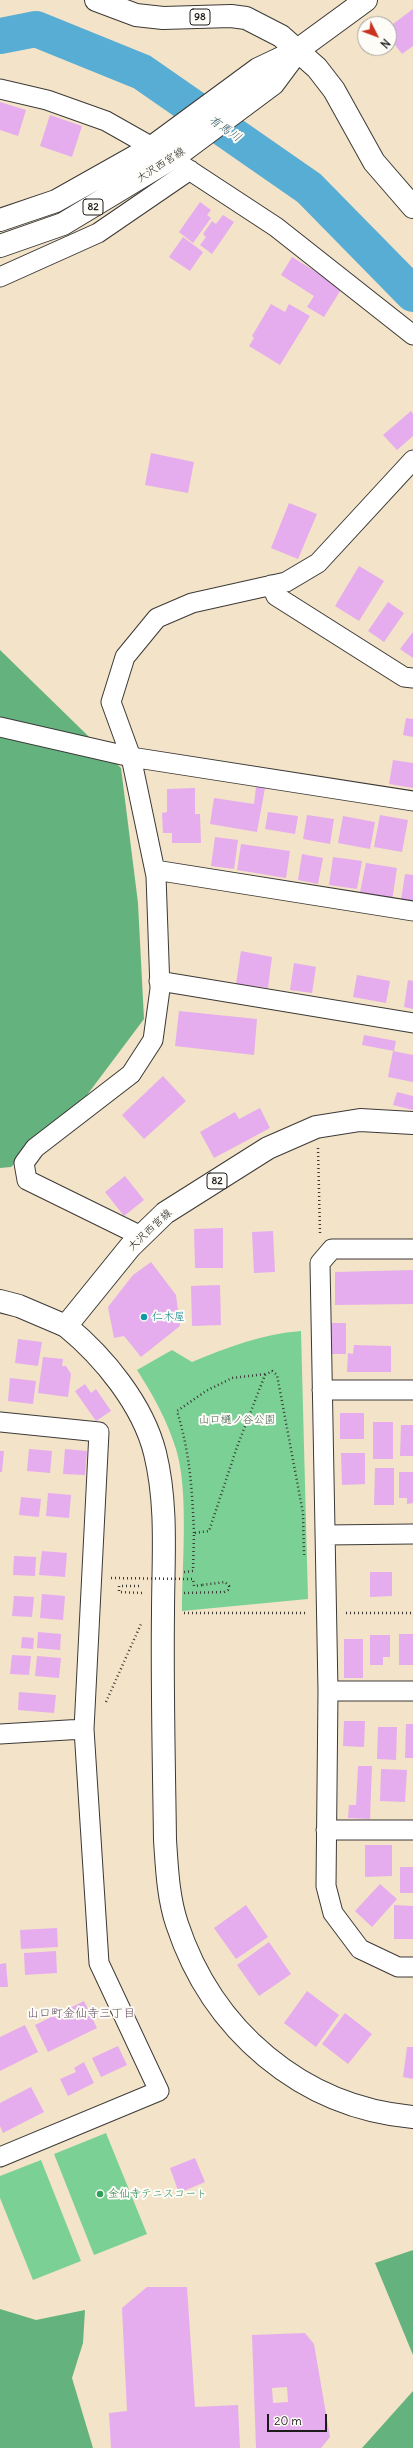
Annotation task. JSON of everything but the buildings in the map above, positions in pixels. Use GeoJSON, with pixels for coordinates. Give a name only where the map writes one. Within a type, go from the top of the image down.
{"type":"FeatureCollection","features":[{"type":"Feature","properties":{"kind":"main road","name":"98"},"geometry":{"type":"LineString","coordinates":[[96,0],[136,15],[163,18],[232,16],[246,18],[281,36],[298,49]]}},
{"type":"Feature","properties":{"kind":"main road"},"geometry":{"type":"LineString","coordinates":[[366,0],[298,49],[334,90],[374,162],[413,208]]}},
{"type":"Feature","properties":{"kind":"main road","name":"大沢西宮線"},"geometry":{"type":"LineString","coordinates":[[0,220],[56,201],[156,145],[258,69],[298,49]]}},
{"type":"Feature","properties":{"kind":"main road","name":"大沢西宮線"},"geometry":{"type":"LineString","coordinates":[[0,246],[63,224],[184,163],[252,100],[273,84],[298,49]]}},
{"type":"Feature","properties":{"kind":"main road","name":"大沢西宮線"},"geometry":{"type":"LineString","coordinates":[[66,1326],[141,1236],[165,1213],[268,1148],[316,1127],[360,1120],[413,1123]]}},
{"type":"Feature","properties":{"kind":"main road"},"geometry":{"type":"LineString","coordinates":[[0,1302],[18,1306],[66,1326],[88,1344],[128,1395],[136,1408],[154,1453],[164,1514],[165,1809],[168,1886],[177,1924],[203,1985],[238,2031],[273,2063],[311,2087],[344,2103],[391,2115],[413,2117]]}},
{"type":"Feature","properties":{"kind":"street"},"geometry":{"type":"LineString","coordinates":[[0,89],[47,100],[106,121],[156,145]]}},
{"type":"Feature","properties":{"kind":"street"},"geometry":{"type":"LineString","coordinates":[[0,277],[98,233],[184,163],[276,227],[413,335]]}},
{"type":"Feature","properties":{"kind":"street"},"geometry":{"type":"LineString","coordinates":[[141,1236],[27,1180],[24,1163],[35,1148],[131,1074],[153,1040],[159,981],[155,870],[131,757],[111,702],[125,657],[157,618],[192,603],[286,582],[318,563],[413,460]]}},
{"type":"Feature","properties":{"kind":"street"},"geometry":{"type":"LineString","coordinates":[[270,586],[276,596],[404,677],[413,678]]}},
{"type":"Feature","properties":{"kind":"street"},"geometry":{"type":"LineString","coordinates":[[0,727],[131,757],[413,801]]}},
{"type":"Feature","properties":{"kind":"street"},"geometry":{"type":"LineString","coordinates":[[155,870],[413,911]]}},
{"type":"Feature","properties":{"kind":"street"},"geometry":{"type":"LineString","coordinates":[[159,981],[413,1023]]}},
{"type":"Feature","properties":{"kind":"street"},"geometry":{"type":"LineString","coordinates":[[413,1249],[332,1249],[320,1263],[328,1691],[326,1886],[333,1913],[360,1949],[398,1967],[413,1967]]}},
{"type":"Feature","properties":{"kind":"street"},"geometry":{"type":"LineString","coordinates":[[322,1390],[413,1390]]}},
{"type":"Feature","properties":{"kind":"street"},"geometry":{"type":"LineString","coordinates":[[0,1422],[99,1432],[84,1729],[99,1964],[159,2091],[0,2157]]}},
{"type":"Feature","properties":{"kind":"street"},"geometry":{"type":"LineString","coordinates":[[326,1535],[413,1534]]}},
{"type":"Feature","properties":{"kind":"street"},"geometry":{"type":"LineString","coordinates":[[328,1691],[413,1691]]}},
{"type":"Feature","properties":{"kind":"street"},"geometry":{"type":"LineString","coordinates":[[0,1734],[84,1729]]}},
{"type":"Feature","properties":{"kind":"street"},"geometry":{"type":"LineString","coordinates":[[326,1830],[413,1830]]}},
{"type":"Feature","properties":{"kind":"path"},"geometry":{"type":"LineString","coordinates":[[318,1143],[320,1251],[326,1256]]}},
{"type":"Feature","properties":{"kind":"path"},"geometry":{"type":"LineString","coordinates":[[176,1572],[193,1571],[194,1533],[192,1485],[187,1444],[177,1410],[206,1391],[232,1378],[266,1374],[272,1371],[277,1374],[303,1513],[304,1561]]}},
{"type":"Feature","properties":{"kind":"path"},"geometry":{"type":"LineString","coordinates":[[194,1533],[209,1531],[237,1447],[266,1374]]}},
{"type":"Feature","properties":{"kind":"path"},"geometry":{"type":"LineString","coordinates":[[111,1578],[193,1579],[194,1586],[225,1582],[229,1586],[228,1590],[224,1592],[177,1593]]}},
{"type":"Feature","properties":{"kind":"path"},"geometry":{"type":"LineString","coordinates":[[139,1586],[119,1586],[119,1592],[142,1593]]}},
{"type":"Feature","properties":{"kind":"path"},"geometry":{"type":"LineString","coordinates":[[345,1613],[413,1612]]}},
{"type":"Feature","properties":{"kind":"path"},"geometry":{"type":"LineString","coordinates":[[177,1613],[308,1613]]}},
{"type":"Feature","properties":{"kind":"path"},"geometry":{"type":"LineString","coordinates":[[102,1709],[139,1627]]}},
{"type":"Feature","properties":{"kind":"green space"},"geometry":{"type":"Polygon","coordinates":[[[0,650],[121,768],[138,903],[144,1019],[87,1095],[11,1167],[0,1168],[0,650]]]}},
{"type":"Feature","properties":{"kind":"green space","name":"山口樋ノ谷公園"},"geometry":{"type":"Polygon","coordinates":[[[301,1331],[308,1599],[182,1611],[184,1507],[180,1466],[176,1449],[164,1418],[137,1370],[172,1350],[192,1362],[219,1351],[259,1338],[301,1331]]]}},
{"type":"Feature","properties":{"kind":"green space","name":"金仙寺テニスコート"},"geometry":{"type":"Polygon","coordinates":[[[106,2133],[147,2234],[94,2255],[54,2154],[106,2133]]]}},
{"type":"Feature","properties":{"kind":"green space"},"geometry":{"type":"Polygon","coordinates":[[[41,2160],[81,2261],[33,2280],[0,2198],[0,2176],[41,2160]]]}},
{"type":"Feature","properties":{"kind":"green space"},"geometry":{"type":"Polygon","coordinates":[[[413,2250],[413,2355],[375,2263],[413,2250]]]}},
{"type":"Feature","properties":{"kind":"green space"},"geometry":{"type":"Polygon","coordinates":[[[0,2309],[36,2320],[85,2310],[83,2343],[72,2378],[93,2448],[0,2448],[0,2309]]]}},
{"type":"Feature","properties":{"kind":"green space"},"geometry":{"type":"Polygon","coordinates":[[[413,2391],[413,2448],[362,2448],[413,2391]]]}},
{"type":"Feature","properties":{"kind":"waterway","name":"有馬川"},"geometry":{"type":"LineString","coordinates":[[0,36],[36,29],[142,72],[309,188],[413,294]]}},
{"type":"Feature","properties":{"kind":"place","name":"仁木屋"},"geometry":{"type":"Point","coordinates":[144,1317]}},
{"type":"Feature","properties":{"kind":"place","name":"金仙寺テニスコート"},"geometry":{"type":"Point","coordinates":[100,2194]}},
{"type":"Feature","properties":{"kind":"district","name":"山口町金仙寺三丁目"},"geometry":{"type":"Point","coordinates":[81,2014]}}]}
